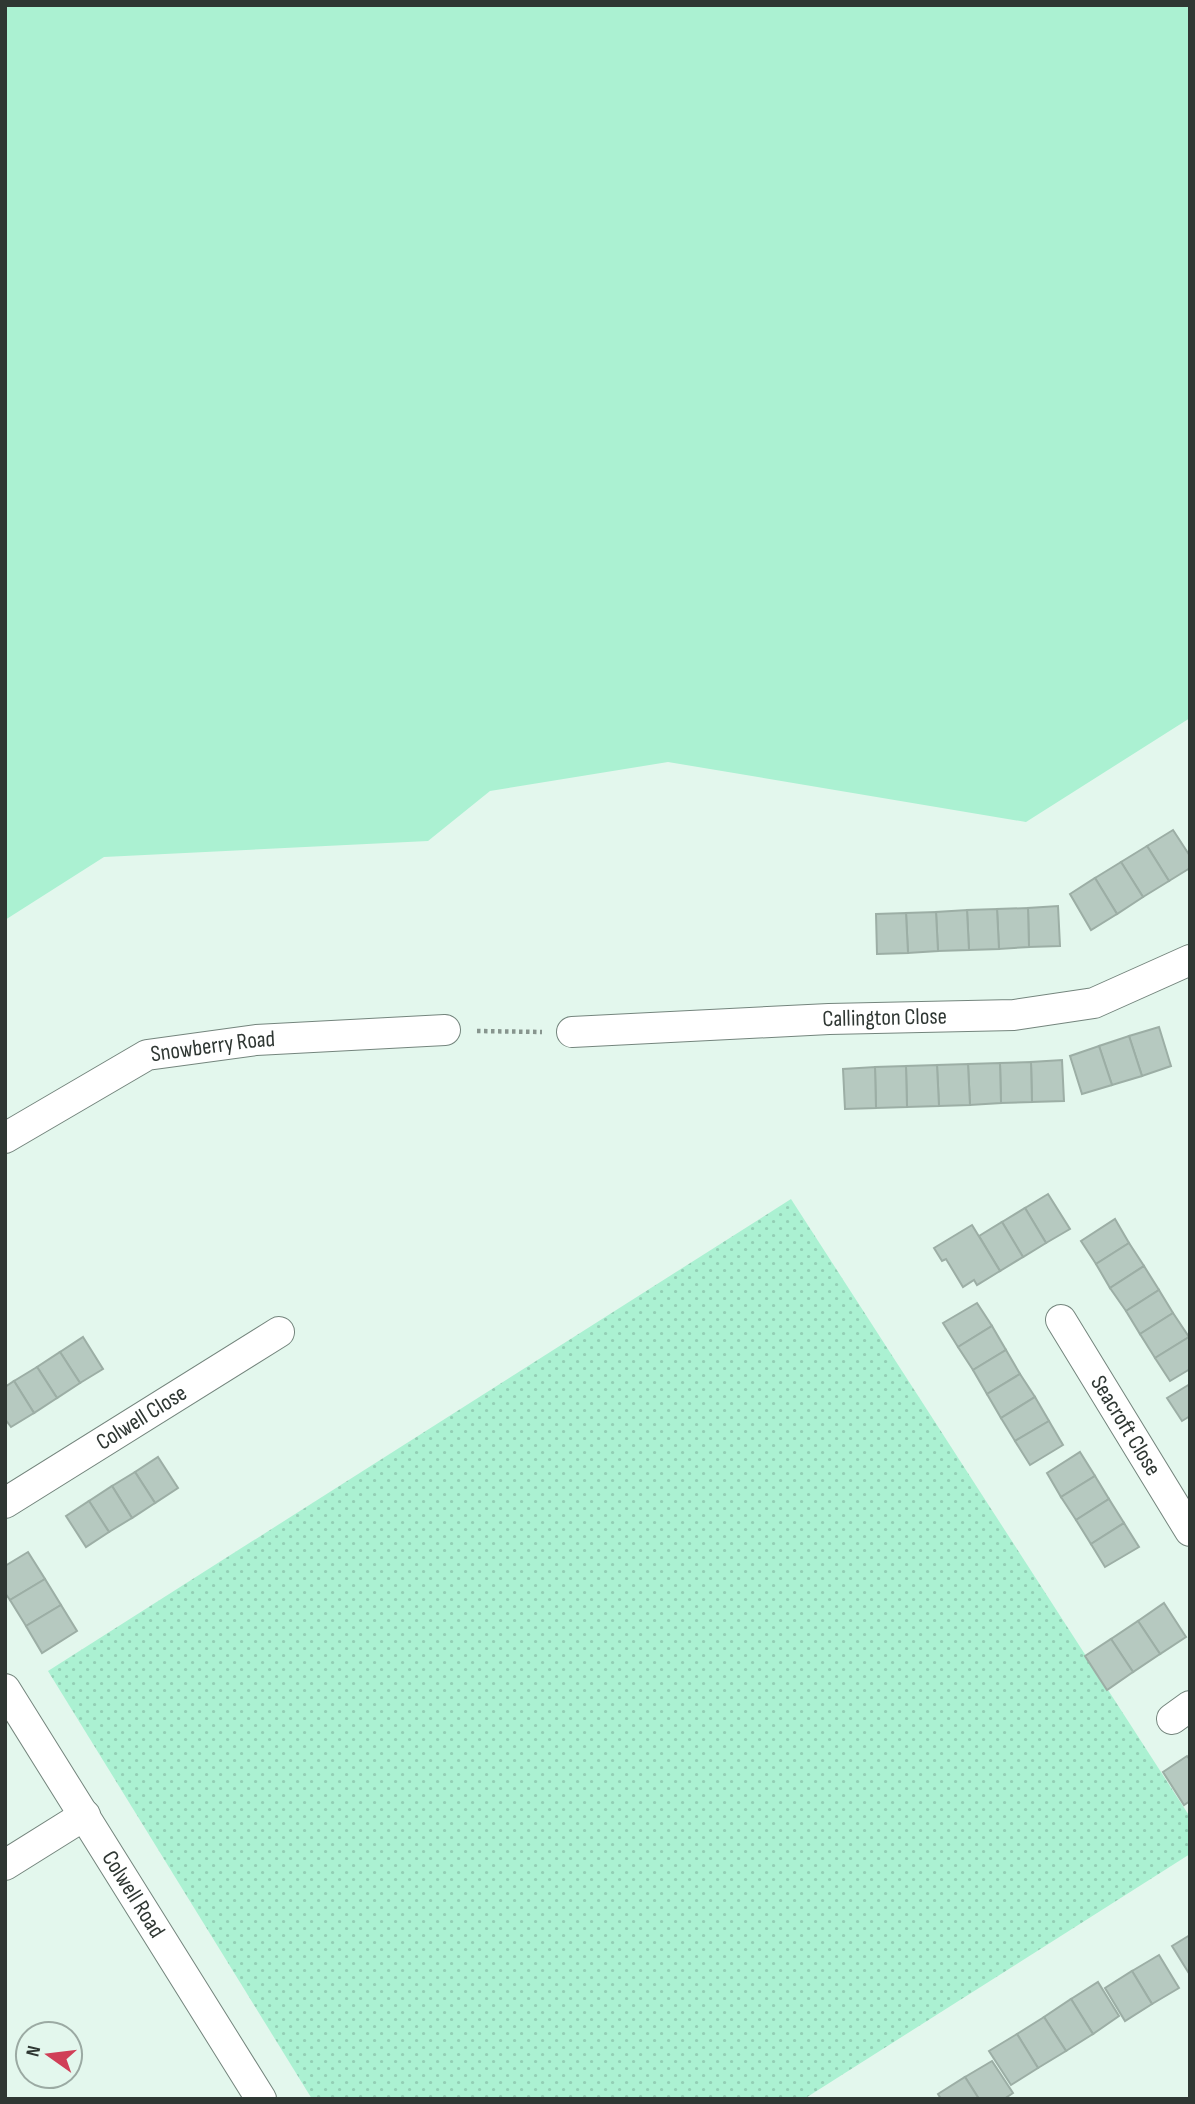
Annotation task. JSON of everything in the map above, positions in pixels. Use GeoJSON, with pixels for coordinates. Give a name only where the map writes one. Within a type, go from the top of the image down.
{"type":"FeatureCollection","features":[{"type":"Feature","properties":{"kind":"street","name":"Callington Close"},"geometry":{"type":"LineString","coordinates":[[572,1032],[815,1020],[1014,1015],[1094,1003],[1190,961]]}},
{"type":"Feature","properties":{"kind":"street","name":"Snowberry Road"},"geometry":{"type":"LineString","coordinates":[[5,1139],[147,1055],[256,1040],[445,1030]]}},
{"type":"Feature","properties":{"kind":"street","name":"Seacroft Close"},"geometry":{"type":"LineString","coordinates":[[1061,1320],[1190,1531]]}},
{"type":"Feature","properties":{"kind":"street","name":"Colwell Close"},"geometry":{"type":"LineString","coordinates":[[5,1503],[279,1332]]}},
{"type":"Feature","properties":{"kind":"street","name":"Colwell Road"},"geometry":{"type":"LineString","coordinates":[[5,1689],[261,2099]]}},
{"type":"Feature","properties":{"kind":"street"},"geometry":{"type":"LineString","coordinates":[[5,1866],[85,1815]]}},
{"type":"Feature","properties":{"kind":"path"},"geometry":{"type":"LineString","coordinates":[[445,1030],[572,1032]]}},
{"type":"Feature","properties":{"kind":"green space"},"geometry":{"type":"Polygon","coordinates":[[[5,5],[1190,5],[1190,718],[1026,822],[668,762],[490,791],[428,841],[104,857],[5,920],[5,5]]]}},
{"type":"Feature","properties":{"kind":"green space"},"geometry":{"type":"Polygon","coordinates":[[[791,1199],[1190,1817],[1190,1854],[804,2099],[312,2099],[48,1671],[791,1199]]]}},
{"type":"Feature","properties":{"kind":"building"},"geometry":{"type":"Polygon","coordinates":[[[1173,830],[1190,856],[1190,868],[1169,881],[1147,846],[1173,830]]]}},
{"type":"Feature","properties":{"kind":"building"},"geometry":{"type":"Polygon","coordinates":[[[1147,846],[1169,881],[1143,897],[1121,862],[1147,846]]]}},
{"type":"Feature","properties":{"kind":"building"},"geometry":{"type":"Polygon","coordinates":[[[1121,862],[1143,897],[1117,914],[1095,878],[1121,862]]]}},
{"type":"Feature","properties":{"kind":"building"},"geometry":{"type":"Polygon","coordinates":[[[1095,878],[1117,914],[1091,930],[1070,894],[1095,878]]]}},
{"type":"Feature","properties":{"kind":"building"},"geometry":{"type":"Polygon","coordinates":[[[1058,906],[1060,946],[1029,947],[1028,908],[1058,906]]]}},
{"type":"Feature","properties":{"kind":"building"},"geometry":{"type":"Polygon","coordinates":[[[1028,908],[1029,947],[999,949],[997,909],[1028,908]]]}},
{"type":"Feature","properties":{"kind":"building"},"geometry":{"type":"Polygon","coordinates":[[[997,909],[999,949],[969,950],[967,910],[997,909]]]}},
{"type":"Feature","properties":{"kind":"building"},"geometry":{"type":"Polygon","coordinates":[[[967,910],[969,950],[938,951],[936,912],[967,910]]]}},
{"type":"Feature","properties":{"kind":"building"},"geometry":{"type":"Polygon","coordinates":[[[936,912],[938,951],[908,953],[906,913],[936,912]]]}},
{"type":"Feature","properties":{"kind":"building"},"geometry":{"type":"Polygon","coordinates":[[[906,913],[908,953],[877,954],[876,914],[906,913]]]}},
{"type":"Feature","properties":{"kind":"building"},"geometry":{"type":"Polygon","coordinates":[[[1159,1027],[1171,1066],[1142,1076],[1129,1036],[1159,1027]]]}},
{"type":"Feature","properties":{"kind":"building"},"geometry":{"type":"Polygon","coordinates":[[[1129,1036],[1142,1076],[1112,1085],[1099,1046],[1129,1036]]]}},
{"type":"Feature","properties":{"kind":"building"},"geometry":{"type":"Polygon","coordinates":[[[1099,1046],[1112,1085],[1082,1094],[1070,1056],[1099,1046]]]}},
{"type":"Feature","properties":{"kind":"building"},"geometry":{"type":"Polygon","coordinates":[[[1062,1060],[1064,1101],[1032,1102],[1031,1062],[1062,1060]]]}},
{"type":"Feature","properties":{"kind":"building"},"geometry":{"type":"Polygon","coordinates":[[[1031,1062],[1032,1102],[1001,1103],[1000,1063],[1031,1062]]]}},
{"type":"Feature","properties":{"kind":"building"},"geometry":{"type":"Polygon","coordinates":[[[1000,1063],[1001,1103],[970,1105],[968,1064],[1000,1063]]]}},
{"type":"Feature","properties":{"kind":"building"},"geometry":{"type":"Polygon","coordinates":[[[968,1064],[970,1105],[939,1106],[937,1065],[968,1064]]]}},
{"type":"Feature","properties":{"kind":"building"},"geometry":{"type":"Polygon","coordinates":[[[937,1065],[939,1106],[907,1107],[906,1066],[937,1065]]]}},
{"type":"Feature","properties":{"kind":"building"},"geometry":{"type":"Polygon","coordinates":[[[906,1066],[907,1107],[876,1108],[875,1067],[906,1066]]]}},
{"type":"Feature","properties":{"kind":"building"},"geometry":{"type":"Polygon","coordinates":[[[875,1067],[876,1108],[845,1109],[843,1069],[875,1067]]]}},
{"type":"Feature","properties":{"kind":"building"},"geometry":{"type":"Polygon","coordinates":[[[1048,1194],[1070,1229],[1046,1243],[1025,1208],[1048,1194]]]}},
{"type":"Feature","properties":{"kind":"building"},"geometry":{"type":"Polygon","coordinates":[[[1025,1208],[1046,1243],[1023,1257],[1002,1222],[1025,1208]]]}},
{"type":"Feature","properties":{"kind":"building"},"geometry":{"type":"Polygon","coordinates":[[[1115,1219],[1129,1243],[1096,1264],[1081,1241],[1115,1219]]]}},
{"type":"Feature","properties":{"kind":"building"},"geometry":{"type":"Polygon","coordinates":[[[1002,1222],[1023,1257],[1000,1271],[979,1236],[1002,1222]]]}},
{"type":"Feature","properties":{"kind":"building"},"geometry":{"type":"Polygon","coordinates":[[[972,1225],[1000,1271],[977,1285],[974,1280],[963,1287],[946,1259],[942,1261],[934,1248],[972,1225]]]}},
{"type":"Feature","properties":{"kind":"building"},"geometry":{"type":"Polygon","coordinates":[[[1129,1243],[1144,1266],[1110,1288],[1096,1264],[1129,1243]]]}},
{"type":"Feature","properties":{"kind":"building"},"geometry":{"type":"Polygon","coordinates":[[[1144,1266],[1159,1290],[1126,1311],[1110,1288],[1144,1266]]]}},
{"type":"Feature","properties":{"kind":"building"},"geometry":{"type":"Polygon","coordinates":[[[1159,1290],[1173,1313],[1140,1334],[1126,1311],[1159,1290]]]}},
{"type":"Feature","properties":{"kind":"building"},"geometry":{"type":"Polygon","coordinates":[[[977,1303],[992,1326],[958,1347],[943,1323],[977,1303]]]}},
{"type":"Feature","properties":{"kind":"building"},"geometry":{"type":"Polygon","coordinates":[[[1173,1313],[1189,1337],[1155,1358],[1140,1334],[1173,1313]]]}},
{"type":"Feature","properties":{"kind":"building"},"geometry":{"type":"Polygon","coordinates":[[[992,1326],[1006,1350],[973,1370],[958,1347],[992,1326]]]}},
{"type":"Feature","properties":{"kind":"building"},"geometry":{"type":"Polygon","coordinates":[[[83,1337],[103,1369],[80,1383],[60,1352],[83,1337]]]}},
{"type":"Feature","properties":{"kind":"building"},"geometry":{"type":"Polygon","coordinates":[[[1189,1337],[1190,1369],[1170,1381],[1155,1358],[1189,1337]]]}},
{"type":"Feature","properties":{"kind":"building"},"geometry":{"type":"Polygon","coordinates":[[[1006,1350],[1020,1374],[987,1394],[973,1370],[1006,1350]]]}},
{"type":"Feature","properties":{"kind":"building"},"geometry":{"type":"Polygon","coordinates":[[[60,1352],[80,1383],[57,1398],[37,1367],[60,1352]]]}},
{"type":"Feature","properties":{"kind":"building"},"geometry":{"type":"Polygon","coordinates":[[[37,1367],[57,1398],[34,1413],[14,1381],[37,1367]]]}},
{"type":"Feature","properties":{"kind":"building"},"geometry":{"type":"Polygon","coordinates":[[[1020,1374],[1035,1397],[1001,1418],[987,1394],[1020,1374]]]}},
{"type":"Feature","properties":{"kind":"building"},"geometry":{"type":"Polygon","coordinates":[[[14,1381],[34,1413],[11,1427],[5,1419],[5,1387],[14,1381]]]}},
{"type":"Feature","properties":{"kind":"building"},"geometry":{"type":"Polygon","coordinates":[[[1190,1384],[1190,1416],[1182,1421],[1167,1398],[1190,1384]]]}},
{"type":"Feature","properties":{"kind":"building"},"geometry":{"type":"Polygon","coordinates":[[[1035,1397],[1049,1421],[1015,1441],[1001,1418],[1035,1397]]]}},
{"type":"Feature","properties":{"kind":"building"},"geometry":{"type":"Polygon","coordinates":[[[1049,1421],[1063,1445],[1030,1465],[1015,1441],[1049,1421]]]}},
{"type":"Feature","properties":{"kind":"building"},"geometry":{"type":"Polygon","coordinates":[[[1080,1452],[1095,1476],[1061,1497],[1047,1473],[1080,1452]]]}},
{"type":"Feature","properties":{"kind":"building"},"geometry":{"type":"Polygon","coordinates":[[[158,1457],[178,1488],[155,1503],[135,1472],[158,1457]]]}},
{"type":"Feature","properties":{"kind":"building"},"geometry":{"type":"Polygon","coordinates":[[[135,1472],[155,1503],[132,1518],[112,1486],[135,1472]]]}},
{"type":"Feature","properties":{"kind":"building"},"geometry":{"type":"Polygon","coordinates":[[[1095,1476],[1109,1499],[1076,1520],[1061,1497],[1095,1476]]]}},
{"type":"Feature","properties":{"kind":"building"},"geometry":{"type":"Polygon","coordinates":[[[112,1486],[132,1518],[109,1532],[89,1501],[112,1486]]]}},
{"type":"Feature","properties":{"kind":"building"},"geometry":{"type":"Polygon","coordinates":[[[1109,1499],[1124,1523],[1091,1544],[1076,1520],[1109,1499]]]}},
{"type":"Feature","properties":{"kind":"building"},"geometry":{"type":"Polygon","coordinates":[[[89,1501],[109,1532],[86,1547],[66,1516],[89,1501]]]}},
{"type":"Feature","properties":{"kind":"building"},"geometry":{"type":"Polygon","coordinates":[[[1124,1523],[1139,1547],[1105,1567],[1091,1544],[1124,1523]]]}},
{"type":"Feature","properties":{"kind":"building"},"geometry":{"type":"Polygon","coordinates":[[[28,1552],[45,1579],[10,1600],[5,1593],[5,1566],[28,1552]]]}},
{"type":"Feature","properties":{"kind":"building"},"geometry":{"type":"Polygon","coordinates":[[[45,1579],[61,1605],[26,1626],[10,1600],[45,1579]]]}},
{"type":"Feature","properties":{"kind":"building"},"geometry":{"type":"Polygon","coordinates":[[[1164,1603],[1186,1637],[1160,1654],[1138,1621],[1164,1603]]]}},
{"type":"Feature","properties":{"kind":"building"},"geometry":{"type":"Polygon","coordinates":[[[61,1605],[77,1631],[42,1653],[26,1626],[61,1605]]]}},
{"type":"Feature","properties":{"kind":"building"},"geometry":{"type":"Polygon","coordinates":[[[1138,1621],[1160,1654],[1133,1672],[1111,1639],[1138,1621]]]}},
{"type":"Feature","properties":{"kind":"building"},"geometry":{"type":"Polygon","coordinates":[[[1111,1639],[1133,1672],[1107,1690],[1085,1656],[1111,1639]]]}},
{"type":"Feature","properties":{"kind":"building"},"geometry":{"type":"Polygon","coordinates":[[[1187,1756],[1190,1760],[1190,1801],[1184,1805],[1163,1772],[1187,1756]]]}},
{"type":"Feature","properties":{"kind":"building"},"geometry":{"type":"Polygon","coordinates":[[[1190,1935],[1190,1975],[1172,1946],[1190,1935]]]}},
{"type":"Feature","properties":{"kind":"building"},"geometry":{"type":"Polygon","coordinates":[[[1159,1955],[1179,1988],[1152,2004],[1132,1971],[1159,1955]]]}},
{"type":"Feature","properties":{"kind":"building"},"geometry":{"type":"Polygon","coordinates":[[[1132,1971],[1152,2004],[1125,2021],[1105,1988],[1132,1971]]]}},
{"type":"Feature","properties":{"kind":"building"},"geometry":{"type":"Polygon","coordinates":[[[1098,1982],[1119,2016],[1093,2034],[1071,1999],[1098,1982]]]}},
{"type":"Feature","properties":{"kind":"building"},"geometry":{"type":"Polygon","coordinates":[[[1071,1999],[1093,2034],[1066,2051],[1044,2017],[1071,1999]]]}},
{"type":"Feature","properties":{"kind":"building"},"geometry":{"type":"Polygon","coordinates":[[[1044,2017],[1066,2051],[1038,2068],[1017,2034],[1044,2017]]]}},
{"type":"Feature","properties":{"kind":"building"},"geometry":{"type":"Polygon","coordinates":[[[1017,2034],[1038,2068],[1011,2085],[989,2051],[1017,2034]]]}},
{"type":"Feature","properties":{"kind":"building"},"geometry":{"type":"Polygon","coordinates":[[[992,2061],[1013,2093],[1004,2099],[979,2099],[965,2077],[992,2061]]]}},
{"type":"Feature","properties":{"kind":"building"},"geometry":{"type":"Polygon","coordinates":[[[965,2077],[979,2099],[941,2099],[938,2094],[965,2077]]]}}]}
